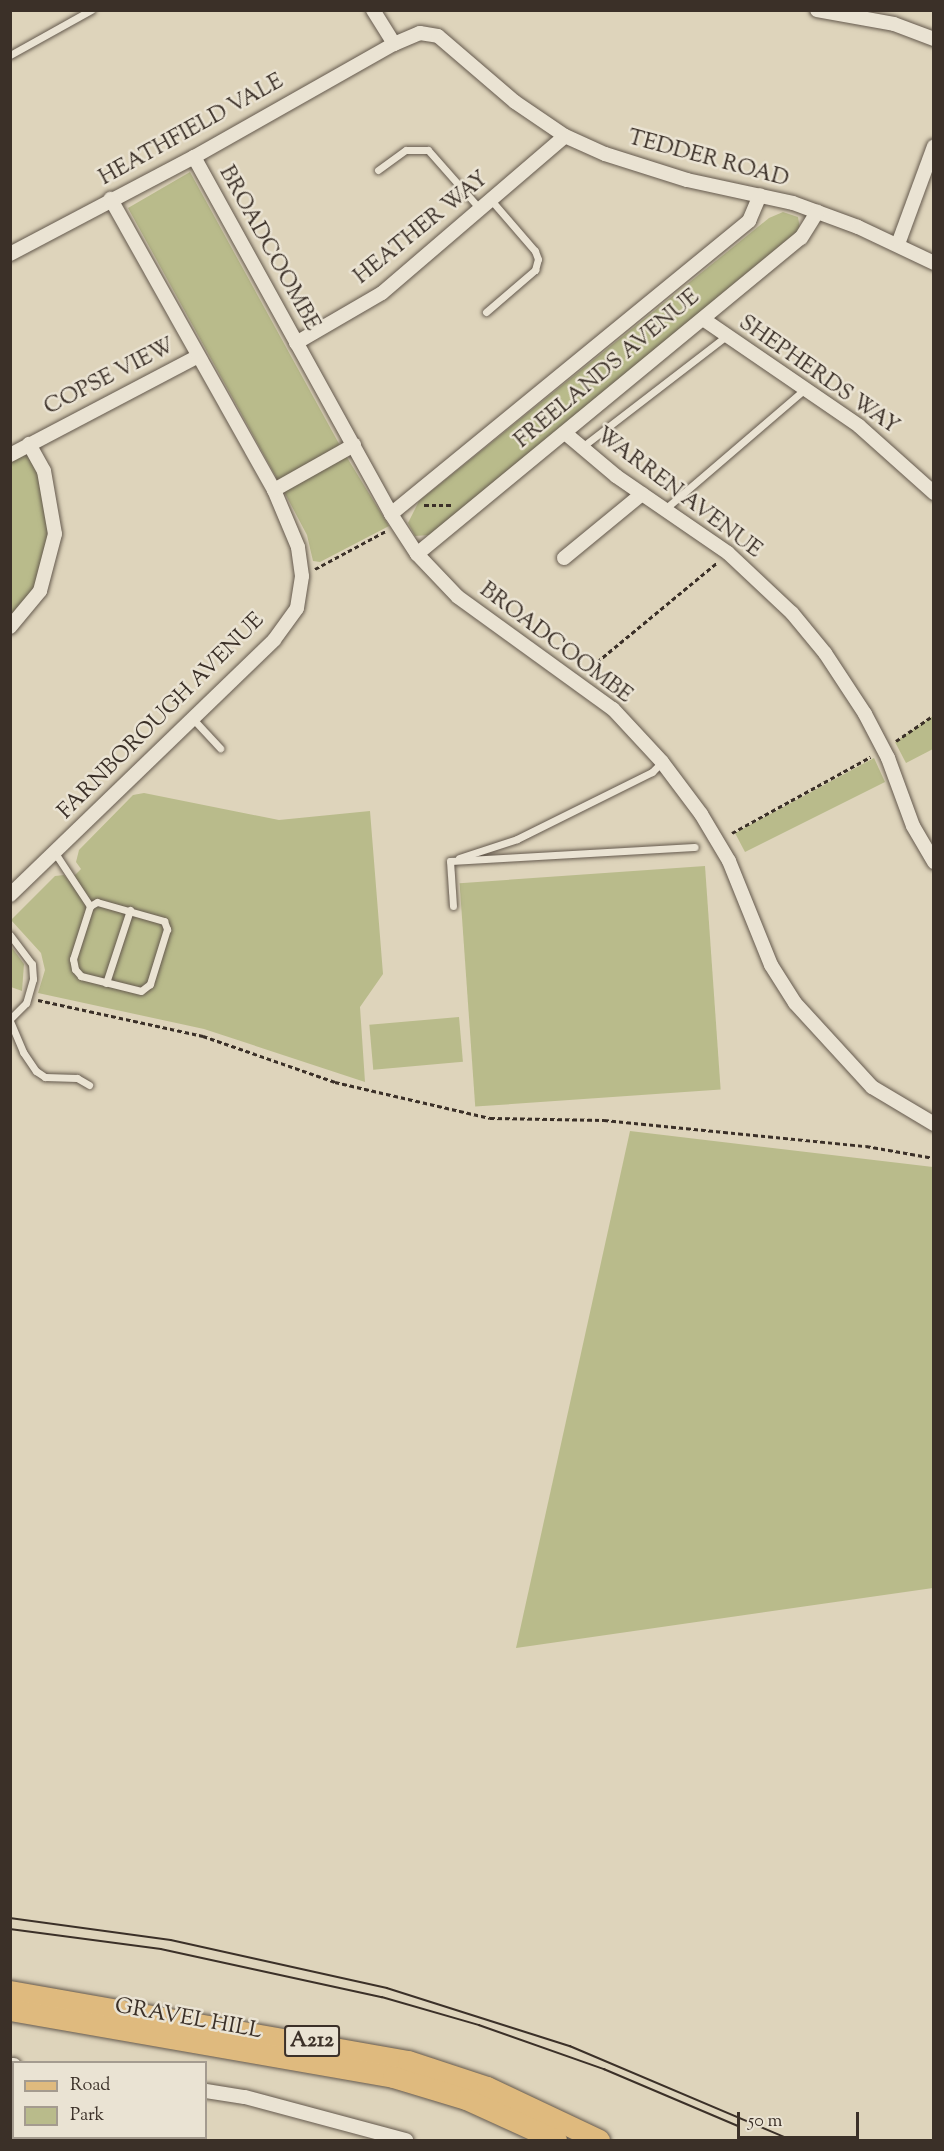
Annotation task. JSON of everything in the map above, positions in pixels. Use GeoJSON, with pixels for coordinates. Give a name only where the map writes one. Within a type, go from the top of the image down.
{"type":"FeatureCollection","features":[{"type":"Feature","properties":{"kind":"main road","name":"GRAVEL HILL"},"geometry":{"type":"LineString","coordinates":[[10,1991],[408,2061],[487,2087],[599,2140]]}},
{"type":"Feature","properties":{"kind":"main road","name":"GRAVEL HILL"},"geometry":{"type":"LineString","coordinates":[[10,2010],[393,2077],[466,2099],[556,2140]]}},
{"type":"Feature","properties":{"kind":"street"},"geometry":{"type":"LineString","coordinates":[[373,10],[394,44]]}},
{"type":"Feature","properties":{"kind":"street"},"geometry":{"type":"LineString","coordinates":[[817,10],[894,24],[933,39]]}},
{"type":"Feature","properties":{"kind":"street","name":"TEDDER ROAD"},"geometry":{"type":"LineString","coordinates":[[394,44],[420,33],[438,36],[478,73],[566,136],[645,169],[760,195],[817,212],[898,244],[933,262]]}},
{"type":"Feature","properties":{"kind":"street","name":"HEATHFIELD VALE"},"geometry":{"type":"LineString","coordinates":[[10,254],[194,157],[394,44]]}},
{"type":"Feature","properties":{"kind":"street","name":"HEATHER WAY"},"geometry":{"type":"LineString","coordinates":[[296,344],[382,293],[566,136]]}},
{"type":"Feature","properties":{"kind":"street"},"geometry":{"type":"LineString","coordinates":[[898,244],[933,146]]}},
{"type":"Feature","properties":{"kind":"street","name":"BROADCOOMBE"},"geometry":{"type":"LineString","coordinates":[[194,157],[296,344],[397,514],[417,554],[458,597],[581,684],[613,710],[662,762],[701,814],[729,861],[771,965],[795,1003],[872,1087],[933,1124]]}},
{"type":"Feature","properties":{"kind":"street","name":"FREELANDS AVENUE"},"geometry":{"type":"LineString","coordinates":[[397,514],[749,221],[760,195]]}},
{"type":"Feature","properties":{"kind":"street","name":"FARNBOROUGH AVENUE"},"geometry":{"type":"LineString","coordinates":[[10,896],[274,640],[297,608],[302,576],[298,548],[274,490],[197,357],[111,199]]}},
{"type":"Feature","properties":{"kind":"street","name":"FREELANDS AVENUE"},"geometry":{"type":"LineString","coordinates":[[417,554],[801,238],[817,212]]}},
{"type":"Feature","properties":{"kind":"street","name":"SHEPHERDS WAY"},"geometry":{"type":"LineString","coordinates":[[703,319],[725,337],[806,388],[900,460],[933,493]]}},
{"type":"Feature","properties":{"kind":"street","name":"COPSE VIEW"},"geometry":{"type":"LineString","coordinates":[[10,455],[197,357]]}},
{"type":"Feature","properties":{"kind":"street","name":"WARREN AVENUE"},"geometry":{"type":"LineString","coordinates":[[565,433],[581,448],[642,494],[728,553],[792,612],[852,691],[884,750],[913,826],[933,862]]}},
{"type":"Feature","properties":{"kind":"street"},"geometry":{"type":"LineString","coordinates":[[10,627],[40,591],[55,534],[44,471],[29,444]]}},
{"type":"Feature","properties":{"kind":"street"},"geometry":{"type":"LineString","coordinates":[[274,490],[354,445]]}},
{"type":"Feature","properties":{"kind":"street"},"geometry":{"type":"LineString","coordinates":[[564,558],[642,494]]}},
{"type":"Feature","properties":{"kind":"street"},"geometry":{"type":"LineString","coordinates":[[207,2091],[244,2097],[406,2140]]}},
{"type":"Feature","properties":{"kind":"lane"},"geometry":{"type":"LineString","coordinates":[[10,55],[91,10]]}},
{"type":"Feature","properties":{"kind":"lane"},"geometry":{"type":"LineString","coordinates":[[378,170],[406,150],[428,150],[535,251],[538,259],[535,270],[486,312]]}},
{"type":"Feature","properties":{"kind":"lane"},"geometry":{"type":"LineString","coordinates":[[581,448],[725,337]]}},
{"type":"Feature","properties":{"kind":"lane"},"geometry":{"type":"LineString","coordinates":[[665,509],[806,388]]}},
{"type":"Feature","properties":{"kind":"lane"},"geometry":{"type":"LineString","coordinates":[[193,719],[220,748]]}},
{"type":"Feature","properties":{"kind":"lane"},"geometry":{"type":"LineString","coordinates":[[450,861],[525,835],[652,772],[662,762]]}},
{"type":"Feature","properties":{"kind":"lane"},"geometry":{"type":"LineString","coordinates":[[450,861],[695,847]]}},
{"type":"Feature","properties":{"kind":"lane"},"geometry":{"type":"LineString","coordinates":[[55,853],[90,906]]}},
{"type":"Feature","properties":{"kind":"lane"},"geometry":{"type":"LineString","coordinates":[[450,861],[453,906]]}},
{"type":"Feature","properties":{"kind":"lane"},"geometry":{"type":"LineString","coordinates":[[97,902],[164,921],[167,929],[150,984],[141,991],[81,976],[75,969],[74,959],[90,906],[97,902]]}},
{"type":"Feature","properties":{"kind":"lane"},"geometry":{"type":"LineString","coordinates":[[106,983],[130,910]]}},
{"type":"Feature","properties":{"kind":"lane"},"geometry":{"type":"LineString","coordinates":[[10,935],[32,964],[28,998],[21,1012],[10,1020],[23,1052],[36,1071],[54,1079],[76,1078],[89,1085]]}},
{"type":"Feature","properties":{"kind":"path"},"geometry":{"type":"LineString","coordinates":[[302,576],[397,514],[477,505]]}},
{"type":"Feature","properties":{"kind":"path"},"geometry":{"type":"LineString","coordinates":[[581,684],[597,662],[728,553]]}},
{"type":"Feature","properties":{"kind":"path"},"geometry":{"type":"LineString","coordinates":[[732,832],[884,750],[933,715]]}},
{"type":"Feature","properties":{"kind":"path"},"geometry":{"type":"LineString","coordinates":[[28,998],[203,1036],[335,1082],[490,1118],[604,1120],[866,1146],[933,1158]]}},
{"type":"Feature","properties":{"kind":"green space"},"geometry":{"type":"Polygon","coordinates":[[[190,172],[343,451],[389,526],[320,562],[313,561],[307,535],[128,208],[190,172]]]}},
{"type":"Feature","properties":{"kind":"green space"},"geometry":{"type":"Polygon","coordinates":[[[783,212],[798,217],[800,229],[430,535],[415,536],[408,523],[419,501],[769,218],[783,212]]]}},
{"type":"Feature","properties":{"kind":"green space"},"geometry":{"type":"Polygon","coordinates":[[[29,444],[52,499],[48,564],[10,627],[10,455],[29,444]]]}},
{"type":"Feature","properties":{"kind":"green space"},"geometry":{"type":"Polygon","coordinates":[[[933,716],[933,749],[906,763],[895,742],[933,716]]]}},
{"type":"Feature","properties":{"kind":"green space"},"geometry":{"type":"Polygon","coordinates":[[[874,758],[885,782],[745,852],[735,833],[874,758]]]}},
{"type":"Feature","properties":{"kind":"green space"},"geometry":{"type":"Polygon","coordinates":[[[144,793],[279,820],[370,811],[383,974],[360,1007],[365,1082],[204,1029],[38,993],[45,970],[41,953],[11,920],[55,876],[64,875],[69,881],[81,869],[76,862],[79,850],[133,795],[144,793]]]}},
{"type":"Feature","properties":{"kind":"green space"},"geometry":{"type":"Polygon","coordinates":[[[705,866],[721,1089],[475,1107],[460,883],[705,866]]]}},
{"type":"Feature","properties":{"kind":"green space"},"geometry":{"type":"Polygon","coordinates":[[[10,945],[24,964],[22,991],[11,987],[10,945]]]}},
{"type":"Feature","properties":{"kind":"green space"},"geometry":{"type":"Polygon","coordinates":[[[459,1017],[463,1062],[373,1070],[369,1025],[459,1017]]]}},
{"type":"Feature","properties":{"kind":"green space"},"geometry":{"type":"Polygon","coordinates":[[[630,1131],[933,1167],[933,1588],[516,1648],[630,1131]]]}},
{"type":"Feature","properties":{"kind":"tram line"},"geometry":{"type":"LineString","coordinates":[[10,1918],[171,1940],[387,1988],[570,2046],[791,2140]]}},
{"type":"Feature","properties":{"kind":"tram line"},"geometry":{"type":"LineString","coordinates":[[10,1929],[161,1949],[382,1997],[479,2025],[604,2069],[738,2126]]}}]}
